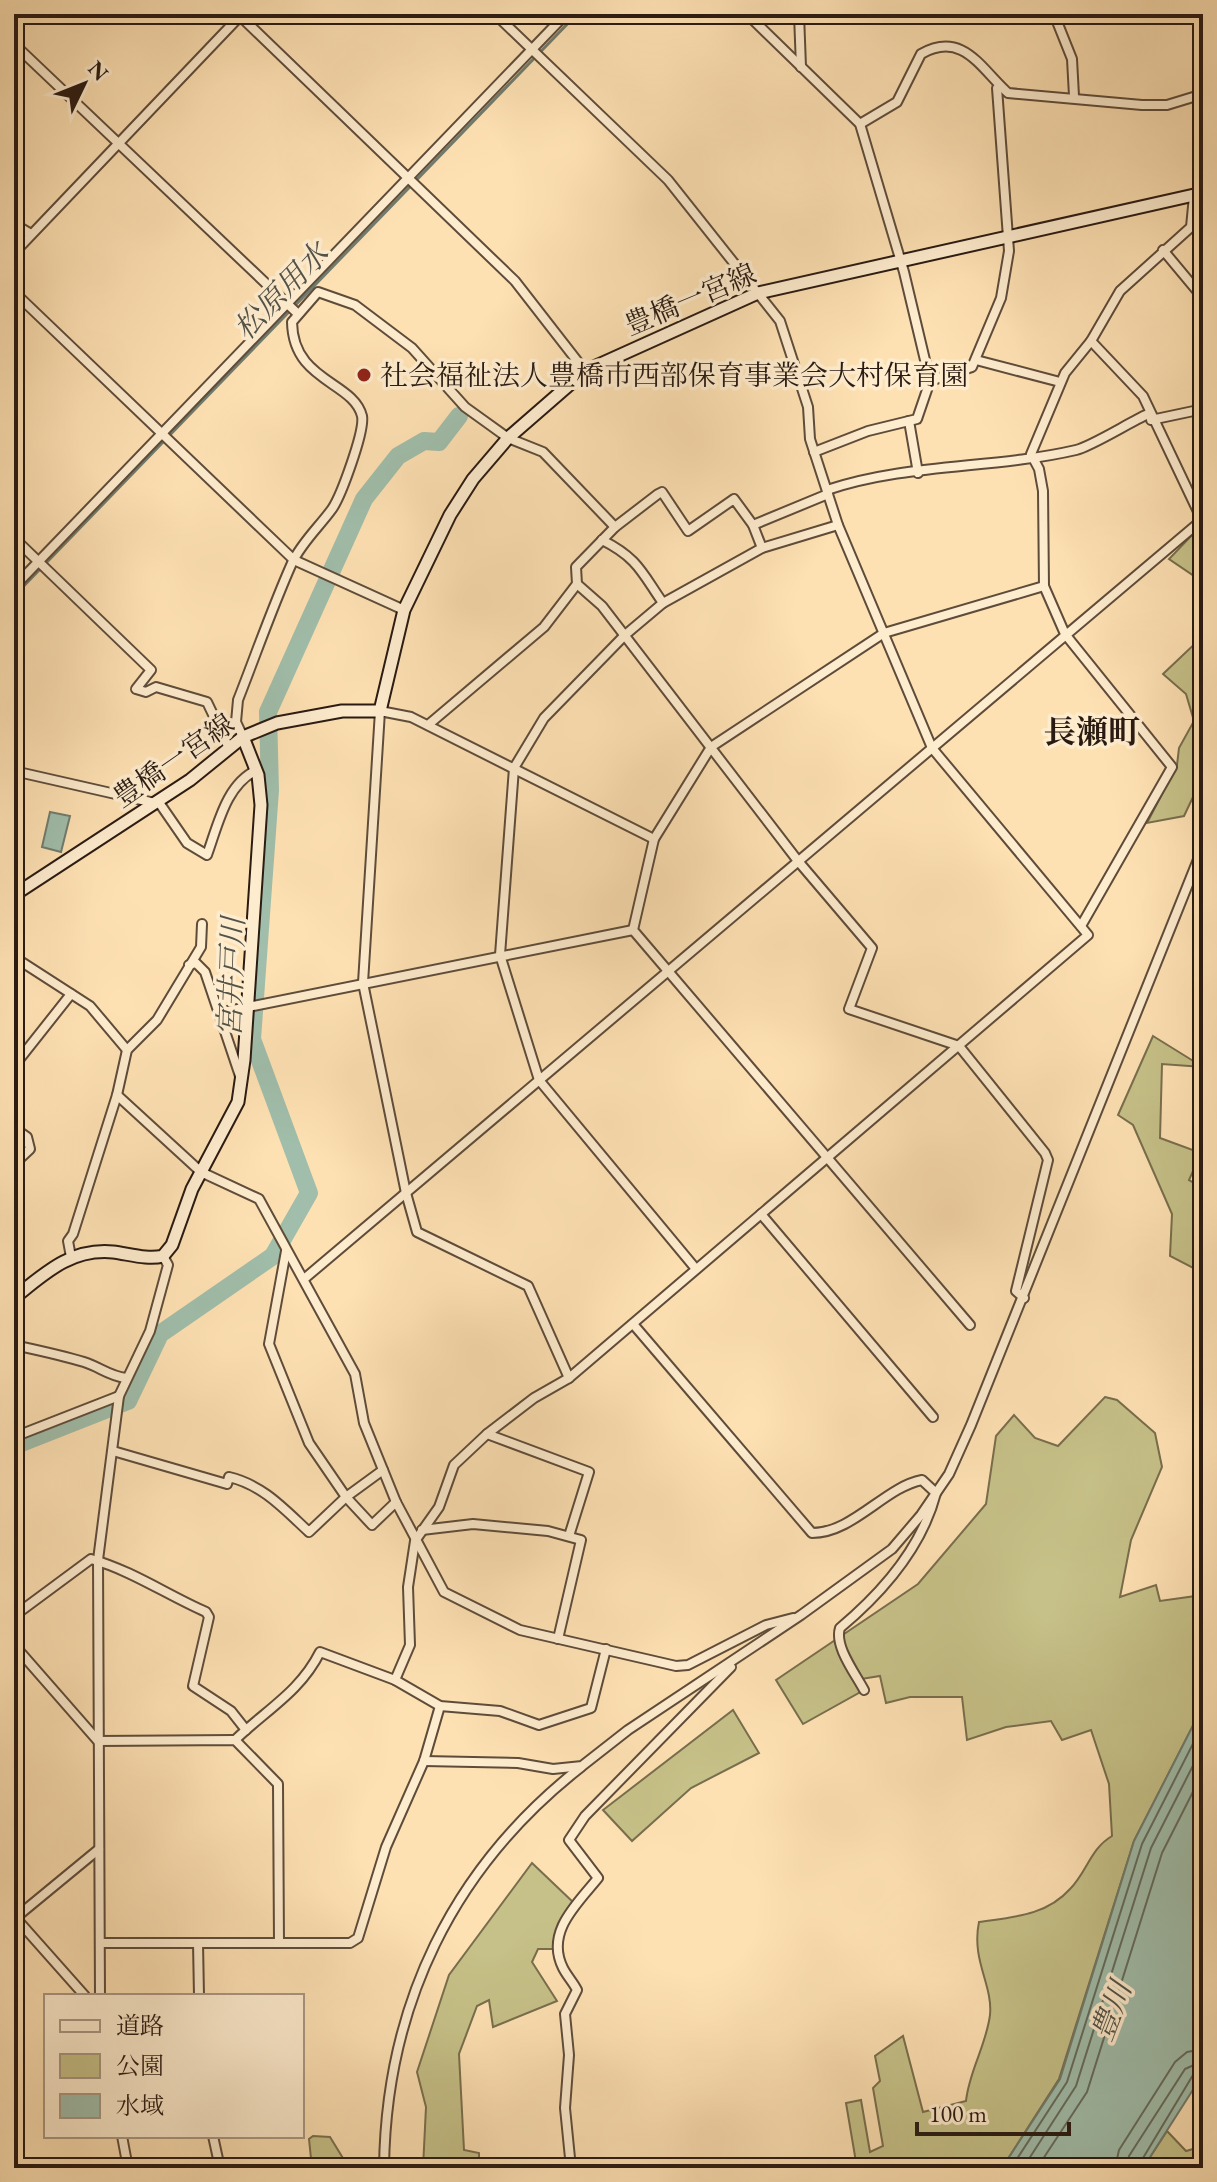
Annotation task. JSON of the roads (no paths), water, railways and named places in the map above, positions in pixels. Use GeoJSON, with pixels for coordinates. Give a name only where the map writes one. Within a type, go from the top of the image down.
{"type":"FeatureCollection","features":[{"type":"Feature","properties":{"kind":"main road","name":"豊橋一宮線"},"geometry":{"type":"LineString","coordinates":[[14,895],[190,780],[228,746],[243,737],[277,723],[342,711],[380,711],[404,610],[450,515],[473,479],[508,438],[585,371],[758,293],[1198,194]]}},
{"type":"Feature","properties":{"kind":"main road"},"geometry":{"type":"LineString","coordinates":[[14,1298],[44,1272],[71,1257],[105,1251],[163,1256],[172,1245],[185,1204],[201,1172],[232,1118],[242,1082],[253,1005],[261,805],[257,770],[243,737]]}},
{"type":"Feature","properties":{"kind":"street"},"geometry":{"type":"LineString","coordinates":[[395,1680],[410,1645],[408,1587],[415,1541],[439,1507],[454,1465],[487,1434],[534,1398],[569,1378],[1088,935],[932,748],[838,525],[814,452],[808,407],[780,321],[668,180],[495,14]]}},
{"type":"Feature","properties":{"kind":"street"},"geometry":{"type":"LineString","coordinates":[[14,587],[41,564],[292,308],[535,53],[566,14]]}},
{"type":"Feature","properties":{"kind":"street"},"geometry":{"type":"LineString","coordinates":[[747,14],[860,124],[900,260],[930,381],[917,419],[868,431],[814,452]]}},
{"type":"Feature","properties":{"kind":"street"},"geometry":{"type":"LineString","coordinates":[[799,14],[801,68]]}},
{"type":"Feature","properties":{"kind":"street"},"geometry":{"type":"LineString","coordinates":[[1054,14],[1072,59],[1074,96]]}},
{"type":"Feature","properties":{"kind":"street"},"geometry":{"type":"LineString","coordinates":[[14,253],[240,15],[515,281],[585,371]]}},
{"type":"Feature","properties":{"kind":"street"},"geometry":{"type":"LineString","coordinates":[[14,44],[292,308],[292,330],[304,361],[356,405],[363,421],[335,504],[294,560],[238,700],[236,722],[243,737]]}},
{"type":"Feature","properties":{"kind":"street"},"geometry":{"type":"LineString","coordinates":[[860,124],[897,102],[921,54],[932,48],[962,49],[978,59],[1008,93],[1167,105],[1203,94]]}},
{"type":"Feature","properties":{"kind":"street"},"geometry":{"type":"LineString","coordinates":[[930,381],[972,367],[1004,286],[1008,236],[1000,86]]}},
{"type":"Feature","properties":{"kind":"street"},"geometry":{"type":"LineString","coordinates":[[1081,926],[1172,767],[1065,634],[1044,586],[1043,491],[1039,469],[1033,458],[1060,382],[1091,341],[1120,291],[1163,250],[1181,239],[1194,221],[1198,194]]}},
{"type":"Feature","properties":{"kind":"street"},"geometry":{"type":"LineString","coordinates":[[1194,221],[1203,226]]}},
{"type":"Feature","properties":{"kind":"street"},"geometry":{"type":"LineString","coordinates":[[14,224],[31,234]]}},
{"type":"Feature","properties":{"kind":"street"},"geometry":{"type":"LineString","coordinates":[[1163,250],[1203,298]]}},
{"type":"Feature","properties":{"kind":"street"},"geometry":{"type":"LineString","coordinates":[[14,292],[294,560],[404,610]]}},
{"type":"Feature","properties":{"kind":"street"},"geometry":{"type":"LineString","coordinates":[[292,308],[318,292],[355,305],[412,348],[465,407],[508,438],[543,452],[615,527]]}},
{"type":"Feature","properties":{"kind":"street"},"geometry":{"type":"LineString","coordinates":[[304,1279],[1202,520],[1150,417],[1143,396],[1091,341]]}},
{"type":"Feature","properties":{"kind":"street"},"geometry":{"type":"LineString","coordinates":[[976,360],[1060,382]]}},
{"type":"Feature","properties":{"kind":"street"},"geometry":{"type":"LineString","coordinates":[[753,525],[870,475],[918,473],[1081,449],[1150,417],[1203,409]]}},
{"type":"Feature","properties":{"kind":"street"},"geometry":{"type":"LineString","coordinates":[[909,421],[918,473]]}},
{"type":"Feature","properties":{"kind":"street"},"geometry":{"type":"LineString","coordinates":[[428,725],[544,627],[577,584],[576,567],[615,527],[662,492],[688,531],[734,499],[753,525],[762,548]]}},
{"type":"Feature","properties":{"kind":"street"},"geometry":{"type":"LineString","coordinates":[[696,1269],[539,1080],[500,955],[514,768],[544,718],[625,635],[663,603],[762,548],[838,525]]}},
{"type":"Feature","properties":{"kind":"street"},"geometry":{"type":"LineString","coordinates":[[14,538],[151,670],[136,689],[146,692],[156,687],[207,702],[228,746]]}},
{"type":"Feature","properties":{"kind":"street"},"geometry":{"type":"LineString","coordinates":[[602,540],[630,556],[646,573],[663,603]]}},
{"type":"Feature","properties":{"kind":"street"},"geometry":{"type":"LineString","coordinates":[[577,584],[602,606],[798,861],[872,948],[849,1009],[959,1046],[1048,1160],[1016,1291],[1024,1298]]}},
{"type":"Feature","properties":{"kind":"street"},"geometry":{"type":"LineString","coordinates":[[633,930],[654,839],[711,747],[884,633],[1044,586]]}},
{"type":"Feature","properties":{"kind":"street"},"geometry":{"type":"LineString","coordinates":[[569,1378],[528,1286],[417,1232],[406,1193],[363,983],[380,711],[411,717],[654,839]]}},
{"type":"Feature","properties":{"kind":"street"},"geometry":{"type":"LineString","coordinates":[[14,771],[157,802],[187,843],[207,855],[231,792],[243,776],[257,770]]}},
{"type":"Feature","properties":{"kind":"street"},"geometry":{"type":"LineString","coordinates":[[384,2168],[392,2077],[413,1991],[450,1914],[494,1853],[537,1803],[628,1730],[740,1658],[892,1549],[936,1493],[971,1425],[1024,1298],[1203,847]]}},
{"type":"Feature","properties":{"kind":"street"},"geometry":{"type":"LineString","coordinates":[[71,1257],[68,1241],[73,1234],[117,1095],[127,1050],[157,1020],[201,947],[202,924]]}},
{"type":"Feature","properties":{"kind":"street"},"geometry":{"type":"LineString","coordinates":[[218,1013],[633,930]]}},
{"type":"Feature","properties":{"kind":"street"},"geometry":{"type":"LineString","coordinates":[[633,930],[970,1325]]}},
{"type":"Feature","properties":{"kind":"street"},"geometry":{"type":"LineString","coordinates":[[14,957],[102,1018],[127,1050]]}},
{"type":"Feature","properties":{"kind":"street"},"geometry":{"type":"LineString","coordinates":[[188,965],[196,963],[202,966],[242,1082]]}},
{"type":"Feature","properties":{"kind":"street"},"geometry":{"type":"LineString","coordinates":[[14,1066],[71,994]]}},
{"type":"Feature","properties":{"kind":"street"},"geometry":{"type":"LineString","coordinates":[[117,1095],[201,1172],[259,1199],[355,1374],[364,1423],[396,1502],[444,1592],[520,1630],[676,1666],[688,1665],[766,1625],[801,1615]]}},
{"type":"Feature","properties":{"kind":"street"},"geometry":{"type":"LineString","coordinates":[[14,1128],[27,1137],[30,1149],[14,1164]]}},
{"type":"Feature","properties":{"kind":"street"},"geometry":{"type":"LineString","coordinates":[[761,1214],[933,1417]]}},
{"type":"Feature","properties":{"kind":"street"},"geometry":{"type":"LineString","coordinates":[[285,1248],[269,1344],[309,1443],[346,1497],[372,1525],[396,1502]]}},
{"type":"Feature","properties":{"kind":"street"},"geometry":{"type":"LineString","coordinates":[[100,1994],[100,1517],[113,1451],[119,1397],[150,1331],[168,1265],[163,1256]]}},
{"type":"Feature","properties":{"kind":"street"},"geometry":{"type":"LineString","coordinates":[[633,1324],[812,1533],[825,1533],[909,1483],[922,1480],[936,1493]]}},
{"type":"Feature","properties":{"kind":"street"},"geometry":{"type":"LineString","coordinates":[[14,1345],[70,1357],[100,1367],[110,1376],[126,1378]]}},
{"type":"Feature","properties":{"kind":"street"},"geometry":{"type":"LineString","coordinates":[[14,1437],[119,1397]]}},
{"type":"Feature","properties":{"kind":"street"},"geometry":{"type":"LineString","coordinates":[[487,1434],[589,1472],[569,1536]]}},
{"type":"Feature","properties":{"kind":"street"},"geometry":{"type":"LineString","coordinates":[[113,1451],[227,1484],[229,1477],[247,1481],[264,1490],[309,1532],[346,1497],[383,1470]]}},
{"type":"Feature","properties":{"kind":"street"},"geometry":{"type":"LineString","coordinates":[[864,1690],[843,1651],[838,1635],[840,1628],[904,1561],[928,1523],[936,1493]]}},
{"type":"Feature","properties":{"kind":"street"},"geometry":{"type":"LineString","coordinates":[[422,1530],[473,1524],[581,1540],[558,1639]]}},
{"type":"Feature","properties":{"kind":"street"},"geometry":{"type":"LineString","coordinates":[[14,1616],[91,1559],[139,1577],[168,1596],[206,1612],[209,1617],[193,1686],[231,1711],[246,1730]]}},
{"type":"Feature","properties":{"kind":"street"},"geometry":{"type":"LineString","coordinates":[[14,1645],[98,1741],[235,1740],[264,1712],[288,1699],[320,1652],[395,1680],[440,1706],[500,1711],[539,1725],[591,1708],[606,1649]]}},
{"type":"Feature","properties":{"kind":"street"},"geometry":{"type":"LineString","coordinates":[[571,2168],[565,2108],[569,2055],[565,2014],[577,1990],[563,1969],[557,1939],[561,1926],[598,1878],[569,1840],[585,1816],[740,1658]]}},
{"type":"Feature","properties":{"kind":"street"},"geometry":{"type":"LineString","coordinates":[[100,1943],[350,1943],[358,1938],[386,1847],[424,1761],[440,1706]]}},
{"type":"Feature","properties":{"kind":"street"},"geometry":{"type":"LineString","coordinates":[[235,1740],[278,1784],[279,1943]]}},
{"type":"Feature","properties":{"kind":"street"},"geometry":{"type":"LineString","coordinates":[[424,1761],[518,1763],[553,1769],[582,1766]]}},
{"type":"Feature","properties":{"kind":"street"},"geometry":{"type":"LineString","coordinates":[[83,1994],[14,1917],[99,1849]]}},
{"type":"Feature","properties":{"kind":"street"},"geometry":{"type":"LineString","coordinates":[[198,1943],[199,1994]]}},
{"type":"Feature","properties":{"kind":"street"},"geometry":{"type":"LineString","coordinates":[[122,2138],[128,2168]]}},
{"type":"Feature","properties":{"kind":"street"},"geometry":{"type":"LineString","coordinates":[[213,2138],[220,2168]]}},
{"type":"Feature","properties":{"kind":"water"},"geometry":{"type":"Polygon","coordinates":[[[50,812],[70,816],[61,852],[42,847],[50,812]]]}},
{"type":"Feature","properties":{"kind":"water","name":"豊川"},"geometry":{"type":"Polygon","coordinates":[[[1203,1706],[1203,2074],[1143,2168],[1002,2168],[1060,2079],[1134,1841],[1203,1706]]]}},
{"type":"Feature","properties":{"kind":"waterway","name":"松原用水"},"geometry":{"type":"LineString","coordinates":[[14,596],[577,14]]}},
{"type":"Feature","properties":{"kind":"waterway","name":"宮井戸川"},"geometry":{"type":"LineString","coordinates":[[14,1446],[128,1401],[160,1334],[273,1256],[309,1193],[252,1039],[270,790],[268,712],[364,499],[398,456],[424,441],[439,442],[459,416]]}},
{"type":"Feature","properties":{"kind":"place","name":"社会福祉法人豊橋市西部保育事業会大村保育園"},"geometry":{"type":"Point","coordinates":[364,375]}},
{"type":"Feature","properties":{"kind":"district","name":"長瀬町"},"geometry":{"type":"Point","coordinates":[1092,732]}}]}
